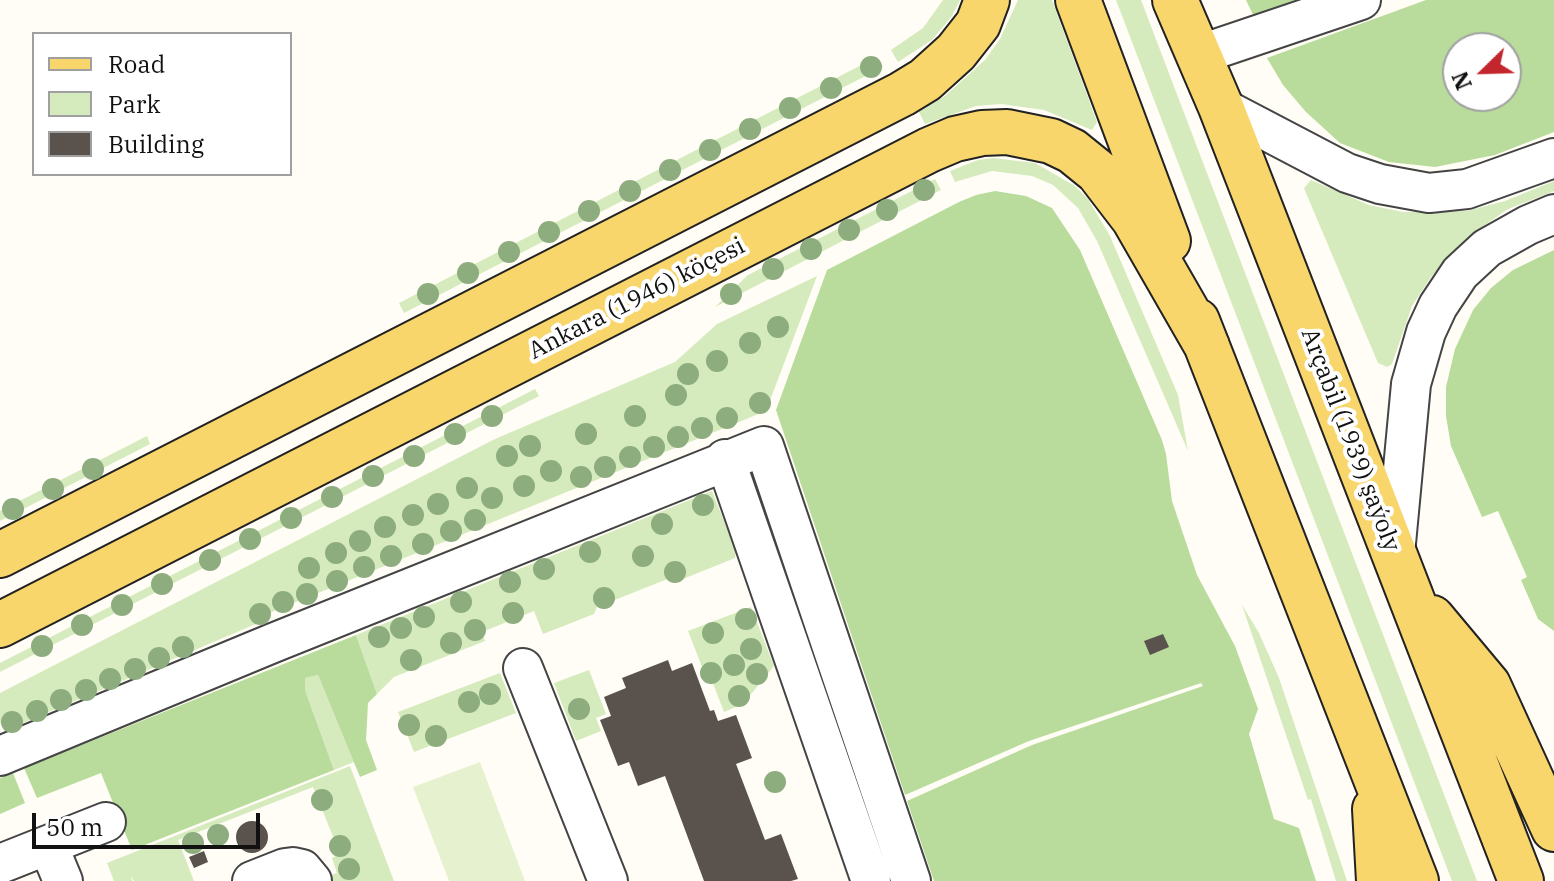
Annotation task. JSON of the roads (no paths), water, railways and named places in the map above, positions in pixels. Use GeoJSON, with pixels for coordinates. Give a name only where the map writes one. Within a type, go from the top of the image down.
{"type":"FeatureCollection","features":[{"type":"Feature","properties":{"kind":"main road"},"geometry":{"type":"LineString","coordinates":[[0,555],[902,94],[925,80],[956,52],[978,24],[987,0]]}},
{"type":"Feature","properties":{"kind":"main road"},"geometry":{"type":"LineString","coordinates":[[1078,0],[1207,346],[1416,881]]}},
{"type":"Feature","properties":{"kind":"main road","name":"Arçabil (1939) şaýoly"},"geometry":{"type":"LineString","coordinates":[[1175,0],[1221,107],[1521,881]]}},
{"type":"Feature","properties":{"kind":"main road","name":"Ankara (1946) köçesi"},"geometry":{"type":"LineString","coordinates":[[0,625],[955,139],[982,133],[1030,135],[1072,151],[1098,172],[1134,219],[1207,346]]}},
{"type":"Feature","properties":{"kind":"main road"},"geometry":{"type":"LineString","coordinates":[[1402,573],[1488,685],[1554,829]]}},
{"type":"Feature","properties":{"kind":"main road"},"geometry":{"type":"LineString","coordinates":[[1373,766],[1379,881]]}},
{"type":"Feature","properties":{"kind":"lane"},"geometry":{"type":"LineString","coordinates":[[1198,55],[1361,0]]}},
{"type":"Feature","properties":{"kind":"lane"},"geometry":{"type":"LineString","coordinates":[[1221,107],[1296,149],[1347,173],[1380,184],[1429,193],[1467,189],[1554,158]]}},
{"type":"Feature","properties":{"kind":"lane"},"geometry":{"type":"LineString","coordinates":[[1402,573],[1411,384],[1426,332],[1438,306],[1460,273],[1487,248],[1554,214]]}},
{"type":"Feature","properties":{"kind":"lane"},"geometry":{"type":"LineString","coordinates":[[0,756],[725,459],[764,446],[911,881]]}},
{"type":"Feature","properties":{"kind":"lane"},"geometry":{"type":"LineString","coordinates":[[725,459],[871,881]]}},
{"type":"Feature","properties":{"kind":"lane"},"geometry":{"type":"LineString","coordinates":[[523,668],[608,881]]}},
{"type":"Feature","properties":{"kind":"lane"},"geometry":{"type":"LineString","coordinates":[[0,864],[106,822]]}},
{"type":"Feature","properties":{"kind":"lane"},"geometry":{"type":"LineString","coordinates":[[48,845],[63,881]]}},
{"type":"Feature","properties":{"kind":"lane"},"geometry":{"type":"LineString","coordinates":[[252,881],[293,867],[302,869],[312,881]]}}]}
